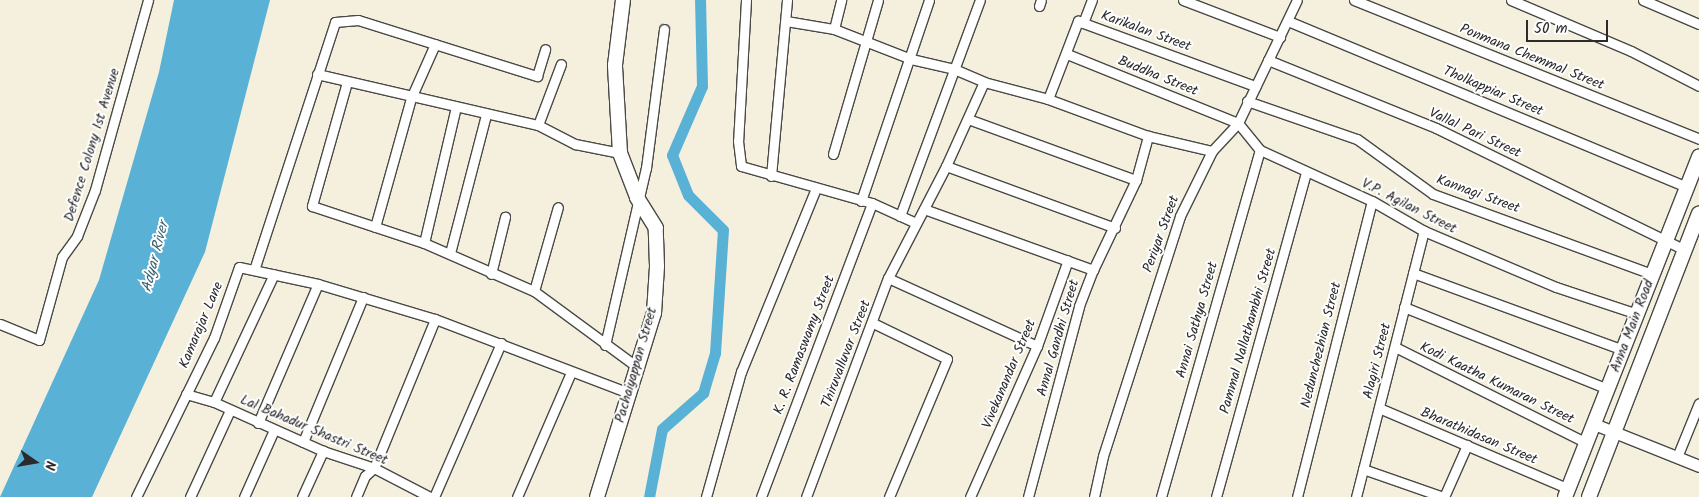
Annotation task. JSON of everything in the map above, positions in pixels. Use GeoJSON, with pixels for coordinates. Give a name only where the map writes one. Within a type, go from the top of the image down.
{"type":"FeatureCollection","features":[{"type":"Feature","properties":{"kind":"main road","name":"Pachaiyappan Street"},"geometry":{"type":"LineString","coordinates":[[596,497],[654,313],[657,266],[656,228],[637,197],[620,153],[615,65],[623,0]]}},
{"type":"Feature","properties":{"kind":"main road","name":"Anna Main Road"},"geometry":{"type":"LineString","coordinates":[[1567,493],[1699,156]]}},
{"type":"Feature","properties":{"kind":"main road","name":"Anna Main Road"},"geometry":{"type":"LineString","coordinates":[[1589,497],[1699,214]]}},
{"type":"Feature","properties":{"kind":"street","name":"Defence Colony 1st Avenue"},"geometry":{"type":"LineString","coordinates":[[0,324],[39,340],[62,257],[77,236],[95,190],[148,0]]}},
{"type":"Feature","properties":{"kind":"street"},"geometry":{"type":"LineString","coordinates":[[746,0],[738,141],[741,166],[872,203],[916,223]]}},
{"type":"Feature","properties":{"kind":"street"},"geometry":{"type":"LineString","coordinates":[[771,176],[787,0]]}},
{"type":"Feature","properties":{"kind":"street"},"geometry":{"type":"LineString","coordinates":[[834,29],[841,0]]}},
{"type":"Feature","properties":{"kind":"street"},"geometry":{"type":"LineString","coordinates":[[833,154],[878,0]]}},
{"type":"Feature","properties":{"kind":"street"},"geometry":{"type":"LineString","coordinates":[[861,201],[911,59],[929,0]]}},
{"type":"Feature","properties":{"kind":"street"},"geometry":{"type":"LineString","coordinates":[[900,216],[980,0]]}},
{"type":"Feature","properties":{"kind":"street"},"geometry":{"type":"LineString","coordinates":[[1083,23],[1092,0]]}},
{"type":"Feature","properties":{"kind":"street"},"geometry":{"type":"LineString","coordinates":[[1184,0],[1280,37]]}},
{"type":"Feature","properties":{"kind":"street","name":"Periyar Street"},"geometry":{"type":"LineString","coordinates":[[1094,497],[1103,456],[1180,216],[1212,151],[1238,123],[1297,0]]}},
{"type":"Feature","properties":{"kind":"street","name":"Ponmana Chemmal Street"},"geometry":{"type":"LineString","coordinates":[[1354,0],[1699,138]]}},
{"type":"Feature","properties":{"kind":"street"},"geometry":{"type":"LineString","coordinates":[[1511,0],[1631,51],[1699,86]]}},
{"type":"Feature","properties":{"kind":"street"},"geometry":{"type":"LineString","coordinates":[[1643,0],[1699,24]]}},
{"type":"Feature","properties":{"kind":"street"},"geometry":{"type":"LineString","coordinates":[[545,49],[538,76],[358,20],[335,22],[254,270],[318,284],[435,319],[629,393]]}},
{"type":"Feature","properties":{"kind":"street"},"geometry":{"type":"LineString","coordinates":[[786,21],[834,29],[911,59],[954,69],[984,82],[1048,100],[1148,136],[1212,151]]}},
{"type":"Feature","properties":{"kind":"street","name":"Karikalan Street"},"geometry":{"type":"LineString","coordinates":[[1048,100],[1078,21],[1255,86]]}},
{"type":"Feature","properties":{"kind":"street","name":"Tholkappiar Street"},"geometry":{"type":"LineString","coordinates":[[1288,21],[1687,187]]}},
{"type":"Feature","properties":{"kind":"street"},"geometry":{"type":"LineString","coordinates":[[605,346],[637,197],[646,168],[664,29]]}},
{"type":"Feature","properties":{"kind":"street"},"geometry":{"type":"LineString","coordinates":[[375,227],[411,98],[435,44]]}},
{"type":"Feature","properties":{"kind":"street","name":"Buddha Street"},"geometry":{"type":"LineString","coordinates":[[1067,54],[1238,123]]}},
{"type":"Feature","properties":{"kind":"street","name":"Vallal Pari Street"},"geometry":{"type":"LineString","coordinates":[[1268,60],[1436,128],[1666,239],[1685,250]]}},
{"type":"Feature","properties":{"kind":"street"},"geometry":{"type":"LineString","coordinates":[[538,125],[561,64]]}},
{"type":"Feature","properties":{"kind":"street"},"geometry":{"type":"LineString","coordinates":[[317,74],[411,98],[456,106],[486,115],[538,125],[575,144],[620,153]]}},
{"type":"Feature","properties":{"kind":"street"},"geometry":{"type":"LineString","coordinates":[[347,82],[312,206],[424,243],[450,253],[491,274],[534,291],[605,346],[637,367]]}},
{"type":"Feature","properties":{"kind":"street","name":"Thiruvalluvar Street"},"geometry":{"type":"LineString","coordinates":[[806,497],[873,323],[888,278],[946,166],[984,82]]}},
{"type":"Feature","properties":{"kind":"street","name":"Kannagi Street"},"geometry":{"type":"LineString","coordinates":[[1247,101],[1356,139],[1433,194],[1652,274]]}},
{"type":"Feature","properties":{"kind":"street"},"geometry":{"type":"LineString","coordinates":[[424,243],[456,106]]}},
{"type":"Feature","properties":{"kind":"street"},"geometry":{"type":"LineString","coordinates":[[450,253],[486,115]]}},
{"type":"Feature","properties":{"kind":"street"},"geometry":{"type":"LineString","coordinates":[[968,119],[1136,180]]}},
{"type":"Feature","properties":{"kind":"street","name":"V.P. Agilan Street"},"geometry":{"type":"LineString","coordinates":[[1238,123],[1260,150],[1372,201],[1424,231],[1556,287],[1637,314]]}},
{"type":"Feature","properties":{"kind":"street","name":"Annal Gandhi Street"},"geometry":{"type":"LineString","coordinates":[[1028,497],[1079,306],[1093,270],[1115,228],[1136,180],[1148,136]]}},
{"type":"Feature","properties":{"kind":"street","name":"Annai Sathya Street"},"geometry":{"type":"LineString","coordinates":[[1160,497],[1260,150]]}},
{"type":"Feature","properties":{"kind":"street"},"geometry":{"type":"LineString","coordinates":[[946,166],[1115,228]]}},
{"type":"Feature","properties":{"kind":"street","name":"Pammal Nallathambhi Street"},"geometry":{"type":"LineString","coordinates":[[1216,497],[1306,172]]}},
{"type":"Feature","properties":{"kind":"street"},"geometry":{"type":"LineString","coordinates":[[706,497],[741,372],[816,188]]}},
{"type":"Feature","properties":{"kind":"street","name":"Nedunchezhian Street"},"geometry":{"type":"LineString","coordinates":[[1297,497],[1372,201]]}},
{"type":"Feature","properties":{"kind":"street","name":"K. R. Ramaswamy Street"},"geometry":{"type":"LineString","coordinates":[[761,497],[872,203]]}},
{"type":"Feature","properties":{"kind":"street"},"geometry":{"type":"LineString","coordinates":[[534,291],[558,207]]}},
{"type":"Feature","properties":{"kind":"street"},"geometry":{"type":"LineString","coordinates":[[924,209],[1093,270]]}},
{"type":"Feature","properties":{"kind":"street"},"geometry":{"type":"LineString","coordinates":[[491,274],[505,217]]}},
{"type":"Feature","properties":{"kind":"street","name":"Alagiri Street"},"geometry":{"type":"LineString","coordinates":[[1356,497],[1424,231]]}},
{"type":"Feature","properties":{"kind":"street","name":"Vivekanandar Street"},"geometry":{"type":"LineString","coordinates":[[970,497],[1037,346],[1068,260]]}},
{"type":"Feature","properties":{"kind":"street","name":"Kamarajar Lane"},"geometry":{"type":"LineString","coordinates":[[136,497],[214,338],[239,267],[254,270]]}},
{"type":"Feature","properties":{"kind":"street"},"geometry":{"type":"LineString","coordinates":[[1413,273],[1623,350]]}},
{"type":"Feature","properties":{"kind":"street"},"geometry":{"type":"LineString","coordinates":[[214,402],[274,274]]}},
{"type":"Feature","properties":{"kind":"street"},"geometry":{"type":"LineString","coordinates":[[888,278],[1037,346]]}},
{"type":"Feature","properties":{"kind":"street"},"geometry":{"type":"LineString","coordinates":[[258,423],[318,284]]}},
{"type":"Feature","properties":{"kind":"street"},"geometry":{"type":"LineString","coordinates":[[303,442],[363,297]]}},
{"type":"Feature","properties":{"kind":"street"},"geometry":{"type":"LineString","coordinates":[[1404,307],[1608,389]]}},
{"type":"Feature","properties":{"kind":"street"},"geometry":{"type":"LineString","coordinates":[[356,497],[365,476],[374,468],[435,319]]}},
{"type":"Feature","properties":{"kind":"street"},"geometry":{"type":"LineString","coordinates":[[873,323],[947,360],[889,497]]}},
{"type":"Feature","properties":{"kind":"street"},"geometry":{"type":"LineString","coordinates":[[434,497],[501,343]]}},
{"type":"Feature","properties":{"kind":"street","name":"Kodi Kaatha Kumaran Street"},"geometry":{"type":"LineString","coordinates":[[1395,348],[1587,443]]}},
{"type":"Feature","properties":{"kind":"street"},"geometry":{"type":"LineString","coordinates":[[517,497],[572,372]]}},
{"type":"Feature","properties":{"kind":"street","name":"Lal Bahadur Shastri Street"},"geometry":{"type":"LineString","coordinates":[[186,394],[214,402],[323,451],[374,468],[430,497]]}},
{"type":"Feature","properties":{"kind":"street"},"geometry":{"type":"LineString","coordinates":[[1677,457],[1699,403]]}},
{"type":"Feature","properties":{"kind":"street","name":"Bharathidasan Street"},"geometry":{"type":"LineString","coordinates":[[1378,408],[1467,445],[1567,493]]}},
{"type":"Feature","properties":{"kind":"street"},"geometry":{"type":"LineString","coordinates":[[190,497],[230,410]]}},
{"type":"Feature","properties":{"kind":"street"},"geometry":{"type":"LineString","coordinates":[[1594,424],[1699,466]]}},
{"type":"Feature","properties":{"kind":"street"},"geometry":{"type":"LineString","coordinates":[[244,497],[274,430]]}},
{"type":"Feature","properties":{"kind":"street"},"geometry":{"type":"LineString","coordinates":[[1363,469],[1444,497],[1467,445]]}},
{"type":"Feature","properties":{"kind":"street"},"geometry":{"type":"LineString","coordinates":[[302,497],[323,451]]}},
{"type":"Feature","properties":{"kind":"water","name":"Adyar River"},"geometry":{"type":"Polygon","coordinates":[[[174,0],[270,0],[205,252],[92,497],[0,497],[99,280],[159,72],[174,0]]]}},
{"type":"Feature","properties":{"kind":"waterway"},"geometry":{"type":"LineString","coordinates":[[649,497],[662,429],[703,393],[715,353],[723,230],[688,195],[672,155],[702,86],[700,0]]}}]}
